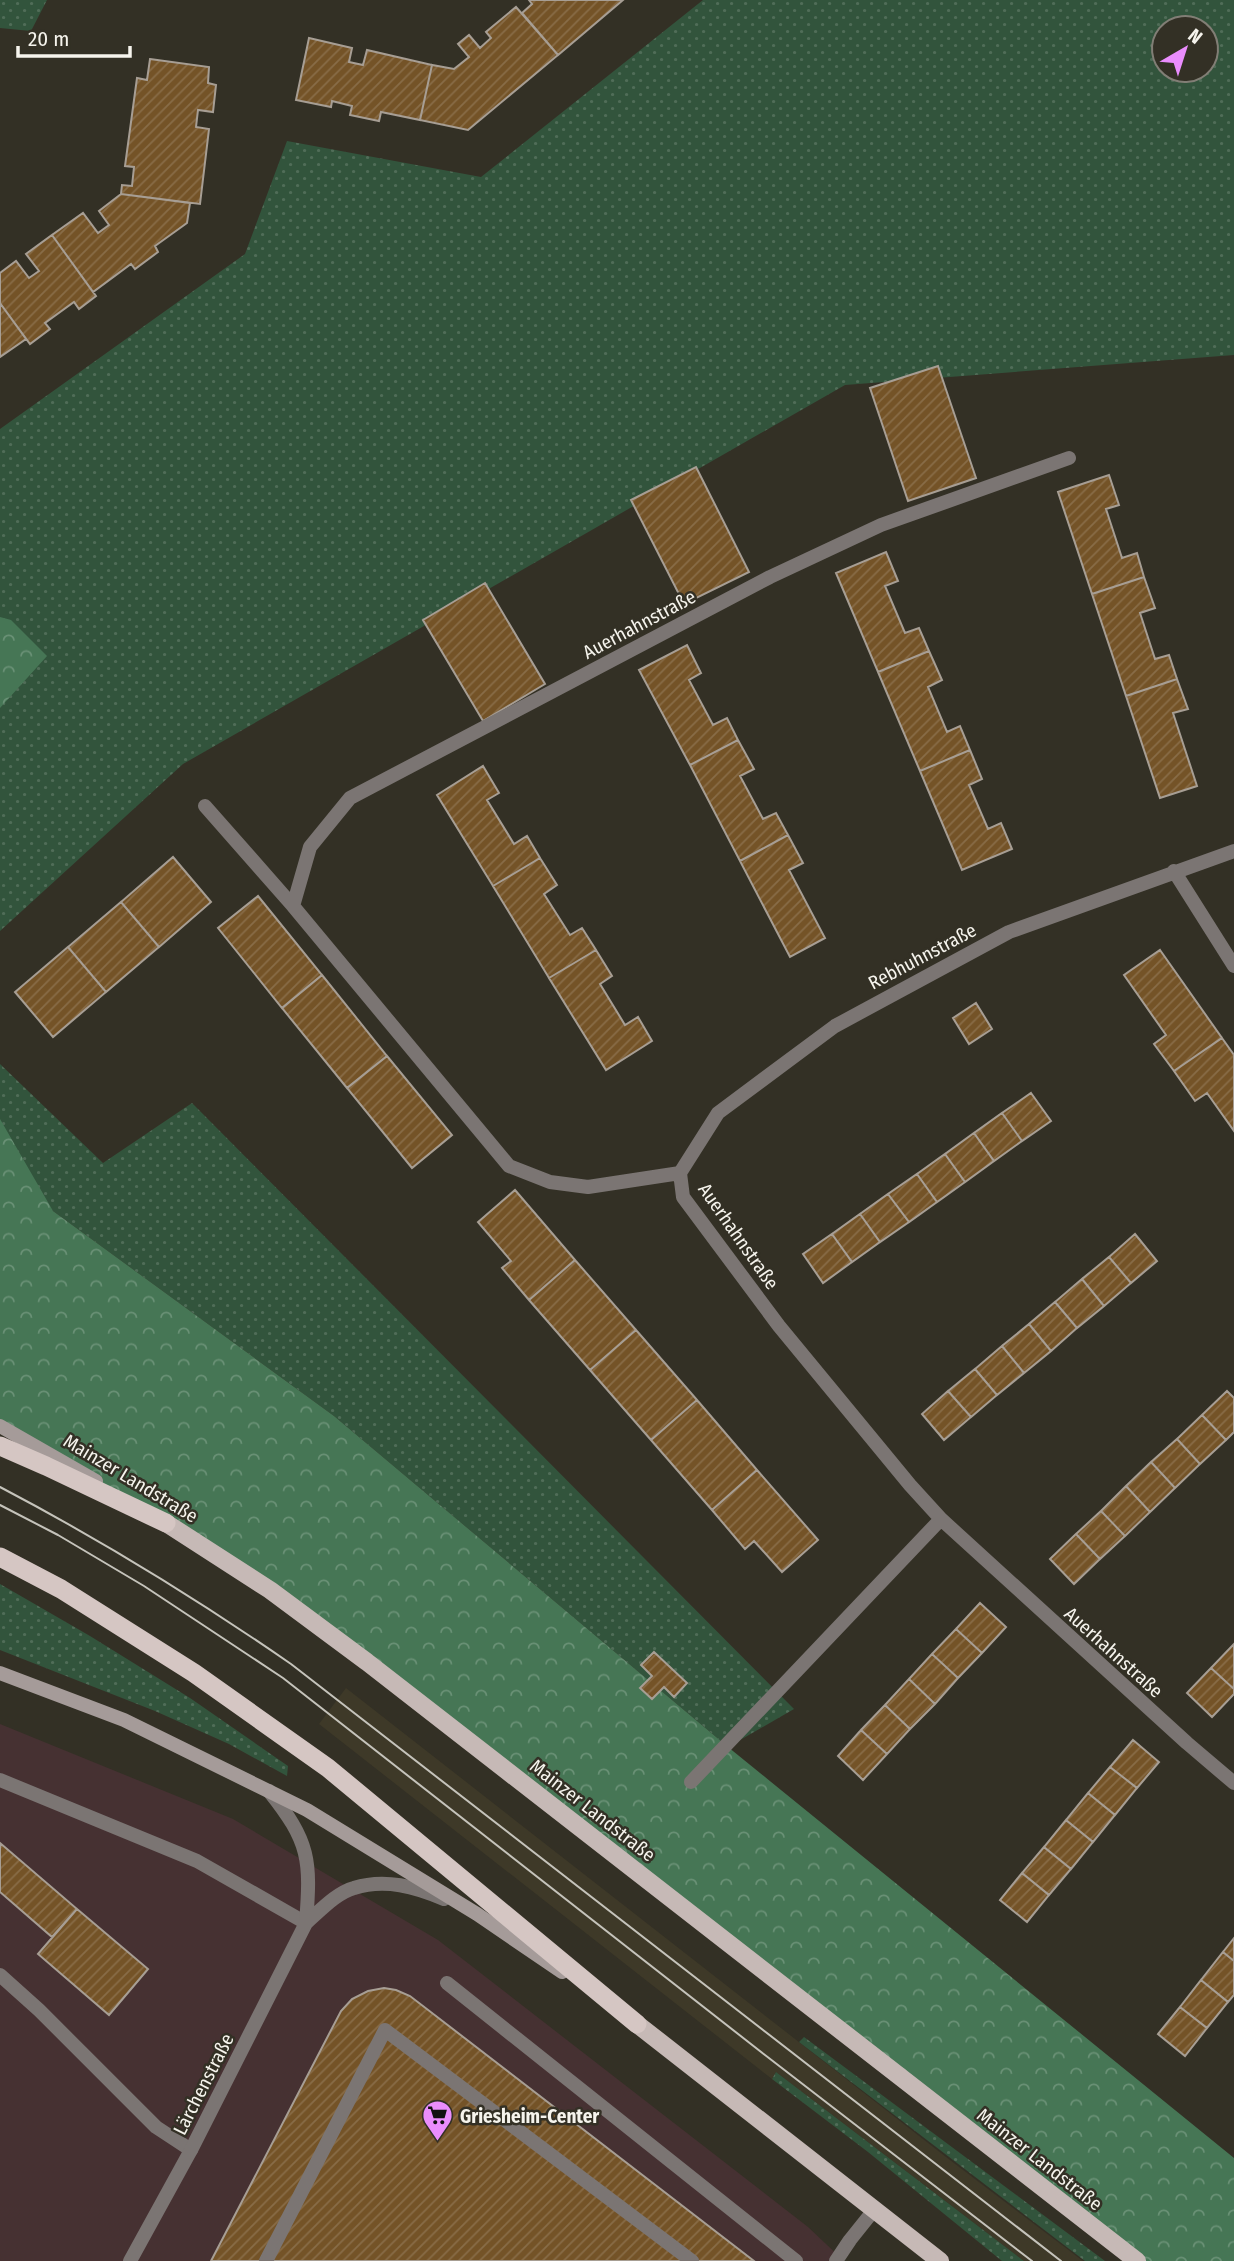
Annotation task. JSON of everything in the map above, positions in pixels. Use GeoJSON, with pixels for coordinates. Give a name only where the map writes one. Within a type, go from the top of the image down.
{"type":"FeatureCollection","features":[{"type":"Feature","properties":{"kind":"highway"},"geometry":{"type":"LineString","coordinates":[[0,1447],[166,1523]]}},
{"type":"Feature","properties":{"kind":"highway"},"geometry":{"type":"LineString","coordinates":[[0,1557],[61,1589],[194,1673],[328,1768],[638,2024]]}},
{"type":"Feature","properties":{"kind":"main road","name":"Mainzer Landstraße"},"geometry":{"type":"LineString","coordinates":[[0,1426],[166,1523],[270,1590],[367,1662],[1138,2261]]}},
{"type":"Feature","properties":{"kind":"main road"},"geometry":{"type":"LineString","coordinates":[[0,1673],[124,1720],[268,1790],[307,1810],[477,1914],[638,2024],[940,2261]]}},
{"type":"Feature","properties":{"kind":"street","name":"Auerhahnstraße"},"geometry":{"type":"LineString","coordinates":[[293,906],[310,847],[351,798],[770,577],[881,524],[1069,458]]}},
{"type":"Feature","properties":{"kind":"street","name":"Auerhahnstraße"},"geometry":{"type":"LineString","coordinates":[[205,806],[293,906],[509,1166],[550,1182],[588,1187],[680,1173],[683,1197],[779,1326],[940,1519],[1187,1744],[1234,1783]]}},
{"type":"Feature","properties":{"kind":"street","name":"Rebhuhnstraße"},"geometry":{"type":"LineString","coordinates":[[680,1173],[718,1113],[835,1026],[1009,932],[1234,851]]}},
{"type":"Feature","properties":{"kind":"street"},"geometry":{"type":"LineString","coordinates":[[1174,871],[1234,966]]}},
{"type":"Feature","properties":{"kind":"street"},"geometry":{"type":"LineString","coordinates":[[691,1782],[940,1519]]}},
{"type":"Feature","properties":{"kind":"street"},"geometry":{"type":"LineString","coordinates":[[0,1780],[197,1861],[306,1923]]}},
{"type":"Feature","properties":{"kind":"street","name":"Lärchenstraße"},"geometry":{"type":"LineString","coordinates":[[130,2261],[191,2150],[306,1923],[308,1859],[291,1818],[268,1790]]}},
{"type":"Feature","properties":{"kind":"street","name":"Lärchenstraße"},"geometry":{"type":"LineString","coordinates":[[306,1923],[330,1902],[354,1888],[383,1884],[404,1885],[428,1892],[477,1914]]}},
{"type":"Feature","properties":{"kind":"street"},"geometry":{"type":"LineString","coordinates":[[0,1976],[39,2010],[156,2127],[191,2150]]}},
{"type":"Feature","properties":{"kind":"street"},"geometry":{"type":"LineString","coordinates":[[447,1983],[796,2261]]}},
{"type":"Feature","properties":{"kind":"street"},"geometry":{"type":"LineString","coordinates":[[266,2261],[385,2030],[692,2261]]}},
{"type":"Feature","properties":{"kind":"street"},"geometry":{"type":"LineString","coordinates":[[836,2261],[874,2210]]}},
{"type":"Feature","properties":{"kind":"shaded area"},"geometry":{"type":"Polygon","coordinates":[[[346,1688],[1083,2261],[1024,2261],[776,2072],[772,2079],[319,1724],[346,1688]]]}},
{"type":"Feature","properties":{"kind":"shaded area"},"geometry":{"type":"Polygon","coordinates":[[[0,1724],[233,1819],[438,1940],[808,2227],[844,2261],[0,2261],[0,1724]]]}},
{"type":"Feature","properties":{"kind":"green space"},"geometry":{"type":"Polygon","coordinates":[[[0,0],[47,0],[31,31],[0,28],[0,0]]]}},
{"type":"Feature","properties":{"kind":"green space"},"geometry":{"type":"Polygon","coordinates":[[[703,0],[1234,0],[1234,355],[845,385],[183,764],[0,931],[0,429],[245,254],[287,141],[481,177],[703,0]]]}},
{"type":"Feature","properties":{"kind":"green space"},"geometry":{"type":"Polygon","coordinates":[[[0,617],[11,620],[47,656],[0,708],[0,617]]]}},
{"type":"Feature","properties":{"kind":"green space"},"geometry":{"type":"Polygon","coordinates":[[[0,1064],[103,1163],[192,1103],[794,1709],[728,1747],[334,1416],[53,1211],[0,1165],[0,1064]]]}},
{"type":"Feature","properties":{"kind":"green space"},"geometry":{"type":"Polygon","coordinates":[[[0,1119],[53,1211],[334,1416],[728,1747],[1234,2158],[1234,2261],[1137,2261],[367,1662],[0,1426],[0,1119]]]}},
{"type":"Feature","properties":{"kind":"green space"},"geometry":{"type":"Polygon","coordinates":[[[0,1584],[190,1698],[288,1766],[287,1776],[229,1744],[155,1711],[0,1650],[0,1584]]]}},
{"type":"Feature","properties":{"kind":"green space"},"geometry":{"type":"Polygon","coordinates":[[[804,2037],[1105,2261],[1085,2261],[799,2042],[804,2037]]]}},
{"type":"Feature","properties":{"kind":"green space"},"geometry":{"type":"Polygon","coordinates":[[[776,2072],[1024,2261],[1002,2261],[868,2152],[772,2079],[776,2072]]]}},
{"type":"Feature","properties":{"kind":"building"},"geometry":{"type":"Polygon","coordinates":[[[529,0],[623,0],[558,55],[522,13],[532,4],[529,0]]]}},
{"type":"Feature","properties":{"kind":"building"},"geometry":{"type":"Polygon","coordinates":[[[516,7],[558,55],[468,130],[420,120],[432,65],[454,69],[469,57],[458,44],[469,35],[480,48],[491,38],[486,32],[516,7]]]}},
{"type":"Feature","properties":{"kind":"building"},"geometry":{"type":"Polygon","coordinates":[[[309,38],[352,48],[349,62],[363,65],[367,50],[432,65],[420,120],[381,112],[379,121],[350,115],[352,106],[332,101],[331,107],[296,100],[309,38]]]}},
{"type":"Feature","properties":{"kind":"building"},"geometry":{"type":"Polygon","coordinates":[[[150,59],[209,67],[208,83],[216,85],[213,112],[198,110],[196,127],[209,129],[200,204],[121,194],[122,185],[132,186],[134,167],[125,166],[137,78],[147,80],[150,59]]]}},
{"type":"Feature","properties":{"kind":"building"},"geometry":{"type":"Polygon","coordinates":[[[121,194],[190,203],[187,223],[155,246],[158,252],[135,269],[131,264],[93,292],[52,235],[83,213],[98,233],[109,225],[99,211],[121,194]]]}},
{"type":"Feature","properties":{"kind":"building"},"geometry":{"type":"Polygon","coordinates":[[[52,235],[96,296],[79,309],[74,302],[45,323],[50,329],[30,344],[0,303],[0,273],[16,261],[29,278],[39,271],[26,254],[52,235]]]}},
{"type":"Feature","properties":{"kind":"building"},"geometry":{"type":"Polygon","coordinates":[[[0,303],[26,339],[0,357],[0,303]]]}},
{"type":"Feature","properties":{"kind":"building"},"geometry":{"type":"Polygon","coordinates":[[[938,366],[976,478],[908,501],[870,388],[938,366]]]}},
{"type":"Feature","properties":{"kind":"building"},"geometry":{"type":"Polygon","coordinates":[[[696,467],[749,572],[684,604],[631,500],[696,467]]]}},
{"type":"Feature","properties":{"kind":"building"},"geometry":{"type":"Polygon","coordinates":[[[1109,475],[1119,505],[1106,509],[1122,558],[1137,553],[1144,577],[1092,594],[1058,492],[1109,475]]]}},
{"type":"Feature","properties":{"kind":"building"},"geometry":{"type":"Polygon","coordinates":[[[886,552],[898,581],[885,586],[905,633],[919,628],[929,651],[878,672],[836,573],[886,552]]]}},
{"type":"Feature","properties":{"kind":"building"},"geometry":{"type":"Polygon","coordinates":[[[1144,577],[1155,608],[1140,613],[1155,659],[1169,655],[1177,679],[1126,696],[1092,594],[1144,577]]]}},
{"type":"Feature","properties":{"kind":"building"},"geometry":{"type":"Polygon","coordinates":[[[485,583],[545,684],[483,721],[423,620],[485,583]]]}},
{"type":"Feature","properties":{"kind":"building"},"geometry":{"type":"Polygon","coordinates":[[[687,645],[701,673],[689,680],[713,725],[727,718],[738,740],[690,765],[639,670],[687,645]]]}},
{"type":"Feature","properties":{"kind":"building"},"geometry":{"type":"Polygon","coordinates":[[[929,651],[942,680],[928,687],[947,732],[960,726],[970,750],[920,771],[878,672],[929,651]]]}},
{"type":"Feature","properties":{"kind":"building"},"geometry":{"type":"Polygon","coordinates":[[[1177,679],[1188,709],[1173,713],[1197,786],[1160,798],[1126,696],[1177,679]]]}},
{"type":"Feature","properties":{"kind":"building"},"geometry":{"type":"Polygon","coordinates":[[[738,740],[754,769],[740,776],[763,819],[776,813],[788,835],[740,861],[690,765],[738,740]]]}},
{"type":"Feature","properties":{"kind":"building"},"geometry":{"type":"Polygon","coordinates":[[[970,750],[982,779],[969,785],[988,829],[1001,823],[1012,849],[962,870],[920,771],[970,750]]]}},
{"type":"Feature","properties":{"kind":"building"},"geometry":{"type":"Polygon","coordinates":[[[483,766],[499,793],[487,800],[514,844],[527,836],[540,858],[493,886],[437,795],[483,766]]]}},
{"type":"Feature","properties":{"kind":"building"},"geometry":{"type":"Polygon","coordinates":[[[788,835],[803,863],[789,870],[825,938],[790,957],[740,861],[788,835]]]}},
{"type":"Feature","properties":{"kind":"building"},"geometry":{"type":"Polygon","coordinates":[[[173,857],[211,902],[159,947],[121,902],[173,857]]]}},
{"type":"Feature","properties":{"kind":"building"},"geometry":{"type":"Polygon","coordinates":[[[540,858],[557,885],[544,894],[570,935],[582,928],[596,950],[549,978],[493,886],[540,858]]]}},
{"type":"Feature","properties":{"kind":"building"},"geometry":{"type":"Polygon","coordinates":[[[258,896],[322,975],[282,1008],[218,928],[258,896]]]}},
{"type":"Feature","properties":{"kind":"building"},"geometry":{"type":"Polygon","coordinates":[[[121,902],[159,947],[106,992],[68,947],[121,902]]]}},
{"type":"Feature","properties":{"kind":"building"},"geometry":{"type":"Polygon","coordinates":[[[68,947],[106,992],[53,1037],[15,992],[68,947]]]}},
{"type":"Feature","properties":{"kind":"building"},"geometry":{"type":"Polygon","coordinates":[[[596,950],[612,976],[600,984],[625,1025],[638,1017],[652,1041],[606,1070],[549,978],[596,950]]]}},
{"type":"Feature","properties":{"kind":"building"},"geometry":{"type":"Polygon","coordinates":[[[1160,950],[1222,1038],[1174,1071],[1154,1044],[1166,1035],[1124,975],[1160,950]]]}},
{"type":"Feature","properties":{"kind":"building"},"geometry":{"type":"Polygon","coordinates":[[[322,975],[387,1056],[347,1088],[282,1008],[322,975]]]}},
{"type":"Feature","properties":{"kind":"building"},"geometry":{"type":"Polygon","coordinates":[[[976,1003],[992,1029],[969,1044],[953,1018],[976,1003]]]}},
{"type":"Feature","properties":{"kind":"building"},"geometry":{"type":"Polygon","coordinates":[[[1222,1038],[1234,1055],[1234,1131],[1207,1093],[1195,1101],[1174,1071],[1222,1038]]]}},
{"type":"Feature","properties":{"kind":"building"},"geometry":{"type":"Polygon","coordinates":[[[387,1056],[452,1135],[412,1168],[347,1088],[387,1056]]]}},
{"type":"Feature","properties":{"kind":"building"},"geometry":{"type":"Polygon","coordinates":[[[1031,1093],[1051,1121],[1022,1141],[1002,1113],[1031,1093]]]}},
{"type":"Feature","properties":{"kind":"building"},"geometry":{"type":"Polygon","coordinates":[[[1002,1113],[1022,1141],[994,1161],[974,1133],[1002,1113]]]}},
{"type":"Feature","properties":{"kind":"building"},"geometry":{"type":"Polygon","coordinates":[[[974,1133],[994,1161],[965,1182],[945,1154],[974,1133]]]}},
{"type":"Feature","properties":{"kind":"building"},"geometry":{"type":"Polygon","coordinates":[[[945,1154],[965,1182],[937,1202],[917,1174],[945,1154]]]}},
{"type":"Feature","properties":{"kind":"building"},"geometry":{"type":"Polygon","coordinates":[[[917,1174],[937,1202],[909,1222],[888,1194],[917,1174]]]}},
{"type":"Feature","properties":{"kind":"building"},"geometry":{"type":"Polygon","coordinates":[[[515,1190],[575,1260],[529,1300],[502,1268],[511,1261],[478,1222],[515,1190]]]}},
{"type":"Feature","properties":{"kind":"building"},"geometry":{"type":"Polygon","coordinates":[[[888,1194],[909,1222],[880,1242],[860,1214],[888,1194]]]}},
{"type":"Feature","properties":{"kind":"building"},"geometry":{"type":"Polygon","coordinates":[[[860,1214],[880,1242],[852,1262],[832,1234],[860,1214]]]}},
{"type":"Feature","properties":{"kind":"building"},"geometry":{"type":"Polygon","coordinates":[[[832,1234],[852,1262],[823,1283],[803,1254],[832,1234]]]}},
{"type":"Feature","properties":{"kind":"building"},"geometry":{"type":"Polygon","coordinates":[[[1135,1234],[1157,1261],[1131,1283],[1109,1257],[1135,1234]]]}},
{"type":"Feature","properties":{"kind":"building"},"geometry":{"type":"Polygon","coordinates":[[[1109,1257],[1131,1283],[1104,1306],[1082,1279],[1109,1257]]]}},
{"type":"Feature","properties":{"kind":"building"},"geometry":{"type":"Polygon","coordinates":[[[575,1260],[636,1330],[590,1370],[529,1300],[575,1260]]]}},
{"type":"Feature","properties":{"kind":"building"},"geometry":{"type":"Polygon","coordinates":[[[1082,1279],[1104,1306],[1077,1328],[1055,1302],[1082,1279]]]}},
{"type":"Feature","properties":{"kind":"building"},"geometry":{"type":"Polygon","coordinates":[[[1055,1302],[1077,1328],[1051,1351],[1029,1324],[1055,1302]]]}},
{"type":"Feature","properties":{"kind":"building"},"geometry":{"type":"Polygon","coordinates":[[[1029,1324],[1051,1351],[1024,1373],[1002,1346],[1029,1324]]]}},
{"type":"Feature","properties":{"kind":"building"},"geometry":{"type":"Polygon","coordinates":[[[636,1330],[697,1400],[651,1440],[590,1370],[636,1330]]]}},
{"type":"Feature","properties":{"kind":"building"},"geometry":{"type":"Polygon","coordinates":[[[1002,1346],[1024,1373],[997,1395],[975,1369],[1002,1346]]]}},
{"type":"Feature","properties":{"kind":"building"},"geometry":{"type":"Polygon","coordinates":[[[975,1369],[997,1395],[971,1417],[948,1391],[975,1369]]]}},
{"type":"Feature","properties":{"kind":"building"},"geometry":{"type":"Polygon","coordinates":[[[948,1391],[971,1417],[944,1440],[922,1414],[948,1391]]]}},
{"type":"Feature","properties":{"kind":"building"},"geometry":{"type":"Polygon","coordinates":[[[1227,1391],[1234,1398],[1234,1432],[1226,1440],[1202,1415],[1227,1391]]]}},
{"type":"Feature","properties":{"kind":"building"},"geometry":{"type":"Polygon","coordinates":[[[697,1400],[757,1470],[712,1510],[651,1440],[697,1400]]]}},
{"type":"Feature","properties":{"kind":"building"},"geometry":{"type":"Polygon","coordinates":[[[1202,1415],[1226,1440],[1200,1464],[1177,1439],[1202,1415]]]}},
{"type":"Feature","properties":{"kind":"building"},"geometry":{"type":"Polygon","coordinates":[[[1177,1439],[1200,1464],[1175,1488],[1151,1462],[1177,1439]]]}},
{"type":"Feature","properties":{"kind":"building"},"geometry":{"type":"Polygon","coordinates":[[[1151,1462],[1175,1488],[1150,1512],[1126,1486],[1151,1462]]]}},
{"type":"Feature","properties":{"kind":"building"},"geometry":{"type":"Polygon","coordinates":[[[757,1470],[818,1540],[782,1572],[754,1541],[745,1549],[712,1510],[757,1470]]]}},
{"type":"Feature","properties":{"kind":"building"},"geometry":{"type":"Polygon","coordinates":[[[1126,1486],[1150,1512],[1125,1536],[1101,1511],[1126,1486]]]}},
{"type":"Feature","properties":{"kind":"building"},"geometry":{"type":"Polygon","coordinates":[[[1101,1511],[1125,1536],[1100,1559],[1076,1534],[1101,1511]]]}},
{"type":"Feature","properties":{"kind":"building"},"geometry":{"type":"Polygon","coordinates":[[[1076,1534],[1100,1559],[1074,1584],[1050,1559],[1076,1534]]]}},
{"type":"Feature","properties":{"kind":"building"},"geometry":{"type":"Polygon","coordinates":[[[980,1603],[1006,1627],[982,1653],[956,1629],[980,1603]]]}},
{"type":"Feature","properties":{"kind":"building"},"geometry":{"type":"Polygon","coordinates":[[[956,1629],[982,1653],[958,1678],[932,1654],[956,1629]]]}},
{"type":"Feature","properties":{"kind":"building"},"geometry":{"type":"Polygon","coordinates":[[[1234,1644],[1234,1689],[1211,1668],[1234,1644]]]}},
{"type":"Feature","properties":{"kind":"building"},"geometry":{"type":"Polygon","coordinates":[[[654,1652],[687,1683],[674,1697],[664,1687],[652,1699],[640,1688],[652,1676],[641,1665],[654,1652]]]}},
{"type":"Feature","properties":{"kind":"building"},"geometry":{"type":"Polygon","coordinates":[[[932,1654],[958,1678],[935,1704],[909,1679],[932,1654]]]}},
{"type":"Feature","properties":{"kind":"building"},"geometry":{"type":"Polygon","coordinates":[[[1211,1668],[1234,1689],[1234,1694],[1212,1717],[1187,1693],[1211,1668]]]}},
{"type":"Feature","properties":{"kind":"building"},"geometry":{"type":"Polygon","coordinates":[[[909,1679],[935,1704],[910,1729],[885,1705],[909,1679]]]}},
{"type":"Feature","properties":{"kind":"building"},"geometry":{"type":"Polygon","coordinates":[[[885,1705],[910,1729],[887,1754],[861,1730],[885,1705]]]}},
{"type":"Feature","properties":{"kind":"building"},"geometry":{"type":"Polygon","coordinates":[[[861,1730],[887,1754],[863,1780],[838,1756],[861,1730]]]}},
{"type":"Feature","properties":{"kind":"building"},"geometry":{"type":"Polygon","coordinates":[[[1133,1740],[1159,1762],[1137,1788],[1110,1767],[1133,1740]]]}},
{"type":"Feature","properties":{"kind":"building"},"geometry":{"type":"Polygon","coordinates":[[[1110,1767],[1137,1788],[1115,1815],[1088,1793],[1110,1767]]]}},
{"type":"Feature","properties":{"kind":"building"},"geometry":{"type":"Polygon","coordinates":[[[1088,1793],[1115,1815],[1093,1842],[1066,1820],[1088,1793]]]}},
{"type":"Feature","properties":{"kind":"building"},"geometry":{"type":"Polygon","coordinates":[[[1066,1820],[1093,1842],[1071,1869],[1044,1847],[1066,1820]]]}},
{"type":"Feature","properties":{"kind":"building"},"geometry":{"type":"Polygon","coordinates":[[[0,1843],[77,1909],[52,1937],[0,1892],[0,1843]]]}},
{"type":"Feature","properties":{"kind":"building"},"geometry":{"type":"Polygon","coordinates":[[[1044,1847],[1071,1869],[1049,1895],[1022,1873],[1044,1847]]]}},
{"type":"Feature","properties":{"kind":"building"},"geometry":{"type":"Polygon","coordinates":[[[1022,1873],[1049,1895],[1027,1922],[1000,1900],[1022,1873]]]}},
{"type":"Feature","properties":{"kind":"building"},"geometry":{"type":"Polygon","coordinates":[[[77,1909],[148,1969],[109,2015],[38,1954],[77,1909]]]}},
{"type":"Feature","properties":{"kind":"building"},"geometry":{"type":"Polygon","coordinates":[[[1234,1938],[1234,1961],[1223,1952],[1234,1938]]]}},
{"type":"Feature","properties":{"kind":"building"},"geometry":{"type":"Polygon","coordinates":[[[1223,1952],[1234,1961],[1234,1995],[1228,2002],[1201,1980],[1223,1952]]]}},
{"type":"Feature","properties":{"kind":"building"},"geometry":{"type":"Polygon","coordinates":[[[1201,1980],[1228,2002],[1207,2028],[1180,2007],[1201,1980]]]}},
{"type":"Feature","properties":{"kind":"building","name":"Griesheim-Center"},"geometry":{"type":"Polygon","coordinates":[[[384,1988],[410,1996],[754,2261],[211,2261],[341,2011],[352,1999],[368,1991],[384,1988]]]}},
{"type":"Feature","properties":{"kind":"building"},"geometry":{"type":"Polygon","coordinates":[[[1180,2007],[1207,2028],[1185,2056],[1158,2034],[1180,2007]]]}},
{"type":"Feature","properties":{"kind":"tram line"},"geometry":{"type":"LineString","coordinates":[[0,1487],[148,1571],[291,1664],[1061,2261]]}},
{"type":"Feature","properties":{"kind":"tram line"},"geometry":{"type":"LineString","coordinates":[[0,1505],[58,1535],[144,1586],[283,1678],[1032,2261]]}},
{"type":"Feature","properties":{"kind":"place","name":"Griesheim-Center"},"geometry":{"type":"Point","coordinates":[437,2143]}}]}
